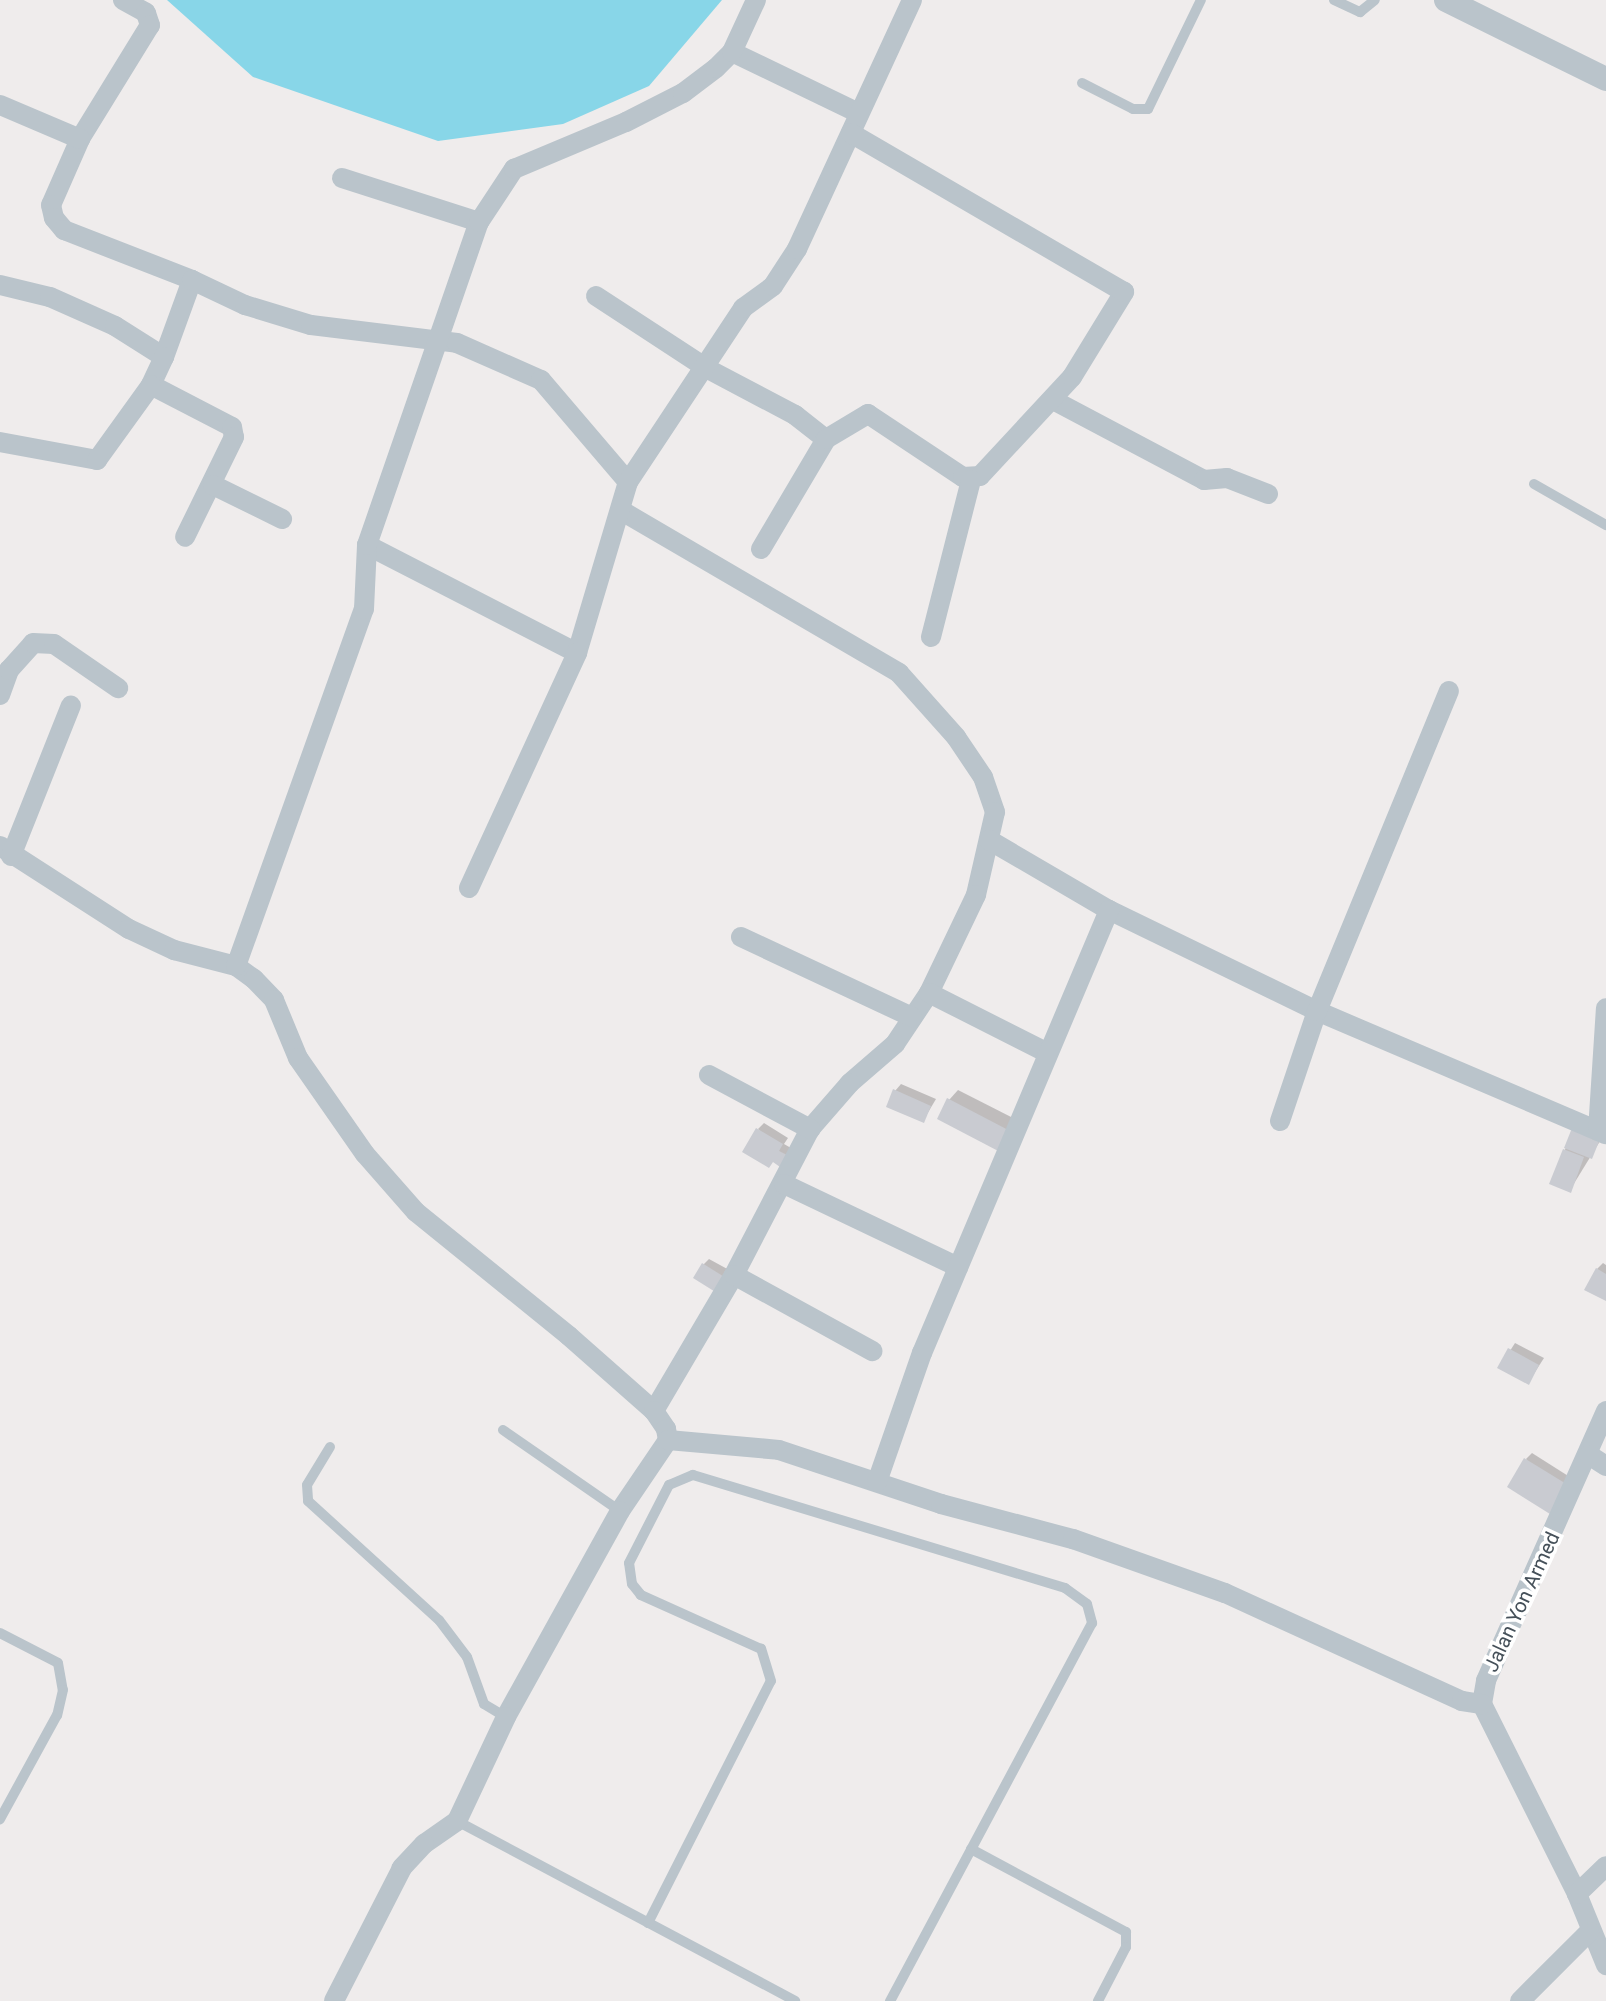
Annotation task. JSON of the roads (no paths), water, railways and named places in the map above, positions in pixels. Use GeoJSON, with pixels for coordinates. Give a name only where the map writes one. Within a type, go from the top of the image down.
{"type":"FeatureCollection","features":[{"type":"Feature","properties":{"kind":"street"},"geometry":{"type":"LineString","coordinates":[[123,0],[146,13],[150,25],[80,139],[51,205],[54,218],[64,230],[192,280],[245,305],[311,325],[440,339],[521,368],[541,380],[628,482]]}},
{"type":"Feature","properties":{"kind":"street"},"geometry":{"type":"LineString","coordinates":[[236,966],[364,609],[367,545],[479,222],[514,169],[683,93],[732,52],[756,0]]}},
{"type":"Feature","properties":{"kind":"street"},"geometry":{"type":"LineString","coordinates":[[469,888],[577,653],[622,511],[628,482],[743,308],[773,286],[790,261],[912,0]]}},
{"type":"Feature","properties":{"kind":"street"},"geometry":{"type":"LineString","coordinates":[[1446,0],[1606,79]]}},
{"type":"Feature","properties":{"kind":"street"},"geometry":{"type":"LineString","coordinates":[[732,52],[859,113]]}},
{"type":"Feature","properties":{"kind":"street"},"geometry":{"type":"LineString","coordinates":[[0,105],[80,139]]}},
{"type":"Feature","properties":{"kind":"street"},"geometry":{"type":"LineString","coordinates":[[851,133],[1124,292],[1053,400],[971,480],[931,637]]}},
{"type":"Feature","properties":{"kind":"street"},"geometry":{"type":"LineString","coordinates":[[342,178],[479,222]]}},
{"type":"Feature","properties":{"kind":"street"},"geometry":{"type":"LineString","coordinates":[[0,442],[97,460],[151,385],[192,280]]}},
{"type":"Feature","properties":{"kind":"street"},"geometry":{"type":"LineString","coordinates":[[0,285],[50,297],[115,326],[164,357]]}},
{"type":"Feature","properties":{"kind":"street"},"geometry":{"type":"LineString","coordinates":[[596,296],[706,368],[795,415],[826,439]]}},
{"type":"Feature","properties":{"kind":"street"},"geometry":{"type":"LineString","coordinates":[[151,385],[232,427],[232,448],[185,537]]}},
{"type":"Feature","properties":{"kind":"street"},"geometry":{"type":"LineString","coordinates":[[1053,400],[1204,480],[1232,479],[1268,494]]}},
{"type":"Feature","properties":{"kind":"street"},"geometry":{"type":"LineString","coordinates":[[761,549],[826,439],[868,414],[971,480]]}},
{"type":"Feature","properties":{"kind":"street"},"geometry":{"type":"LineString","coordinates":[[213,485],[282,519]]}},
{"type":"Feature","properties":{"kind":"street"},"geometry":{"type":"LineString","coordinates":[[622,511],[899,673],[956,737],[983,777],[995,812],[976,895],[929,993],[895,1044],[850,1083],[810,1129],[734,1275],[654,1411]]}},
{"type":"Feature","properties":{"kind":"street"},"geometry":{"type":"LineString","coordinates":[[367,545],[577,653]]}},
{"type":"Feature","properties":{"kind":"street"},"geometry":{"type":"LineString","coordinates":[[0,695],[9,670],[33,643],[54,644],[118,688]]}},
{"type":"Feature","properties":{"kind":"street"},"geometry":{"type":"LineString","coordinates":[[1280,1121],[1317,1011],[1449,691]]}},
{"type":"Feature","properties":{"kind":"street"},"geometry":{"type":"LineString","coordinates":[[71,705],[6,851],[129,929],[174,950],[236,966],[274,1000],[298,1058],[365,1154],[416,1212],[654,1411],[668,1440]]}},
{"type":"Feature","properties":{"kind":"street"},"geometry":{"type":"LineString","coordinates":[[989,840],[1109,910],[1317,1011],[1602,1133],[1606,1008]]}},
{"type":"Feature","properties":{"kind":"street"},"geometry":{"type":"LineString","coordinates":[[877,1482],[958,1267],[1109,910]]}},
{"type":"Feature","properties":{"kind":"street"},"geometry":{"type":"LineString","coordinates":[[741,937],[912,1017]]}},
{"type":"Feature","properties":{"kind":"street"},"geometry":{"type":"LineString","coordinates":[[929,993],[1048,1053]]}},
{"type":"Feature","properties":{"kind":"street"},"geometry":{"type":"LineString","coordinates":[[709,1075],[810,1129]]}},
{"type":"Feature","properties":{"kind":"street"},"geometry":{"type":"LineString","coordinates":[[784,1184],[958,1267]]}},
{"type":"Feature","properties":{"kind":"street"},"geometry":{"type":"LineString","coordinates":[[734,1275],[872,1351]]}},
{"type":"Feature","properties":{"kind":"street","name":"Jalan Yon Armed"},"geometry":{"type":"LineString","coordinates":[[1482,1704],[1486,1681],[1597,1460],[1606,1411]]}},
{"type":"Feature","properties":{"kind":"street"},"geometry":{"type":"LineString","coordinates":[[668,1440],[779,1450],[1073,1539],[1225,1593],[1462,1701],[1482,1704],[1577,1894],[1589,1932],[1606,1965]]}},
{"type":"Feature","properties":{"kind":"street"},"geometry":{"type":"LineString","coordinates":[[334,2001],[402,1868],[424,1844],[444,1836],[457,1821],[506,1717],[620,1511],[668,1440]]}},
{"type":"Feature","properties":{"kind":"street"},"geometry":{"type":"LineString","coordinates":[[1577,1894],[1606,1866]]}},
{"type":"Feature","properties":{"kind":"street"},"geometry":{"type":"LineString","coordinates":[[1520,2001],[1589,1932]]}},
{"type":"Feature","properties":{"kind":"lane"},"geometry":{"type":"LineString","coordinates":[[1082,83],[1133,109],[1148,109],[1201,0]]}},
{"type":"Feature","properties":{"kind":"lane"},"geometry":{"type":"LineString","coordinates":[[1334,0],[1360,12],[1375,0]]}},
{"type":"Feature","properties":{"kind":"lane"},"geometry":{"type":"LineString","coordinates":[[1534,484],[1606,525]]}},
{"type":"Feature","properties":{"kind":"lane"},"geometry":{"type":"LineString","coordinates":[[503,1430],[620,1511]]}},
{"type":"Feature","properties":{"kind":"lane"},"geometry":{"type":"LineString","coordinates":[[330,1447],[307,1485],[308,1501],[439,1620],[467,1657],[484,1704],[506,1717]]}},
{"type":"Feature","properties":{"kind":"lane"},"geometry":{"type":"LineString","coordinates":[[648,1923],[771,1681],[770,1664],[761,1649],[641,1595],[632,1584],[629,1563],[669,1485],[680,1477],[693,1475],[1065,1588],[1087,1604],[1092,1623],[890,2001]]}},
{"type":"Feature","properties":{"kind":"lane"},"geometry":{"type":"LineString","coordinates":[[0,1633],[58,1663],[63,1690],[57,1715],[0,1819]]}},
{"type":"Feature","properties":{"kind":"lane"},"geometry":{"type":"LineString","coordinates":[[457,1821],[795,2001]]}},
{"type":"Feature","properties":{"kind":"lane"},"geometry":{"type":"LineString","coordinates":[[971,1849],[1126,1932],[1126,1947],[1098,2001]]}},
{"type":"Feature","properties":{"kind":"water"},"geometry":{"type":"Polygon","coordinates":[[[167,0],[722,0],[649,86],[563,124],[438,141],[253,77],[167,0]]]}}]}
